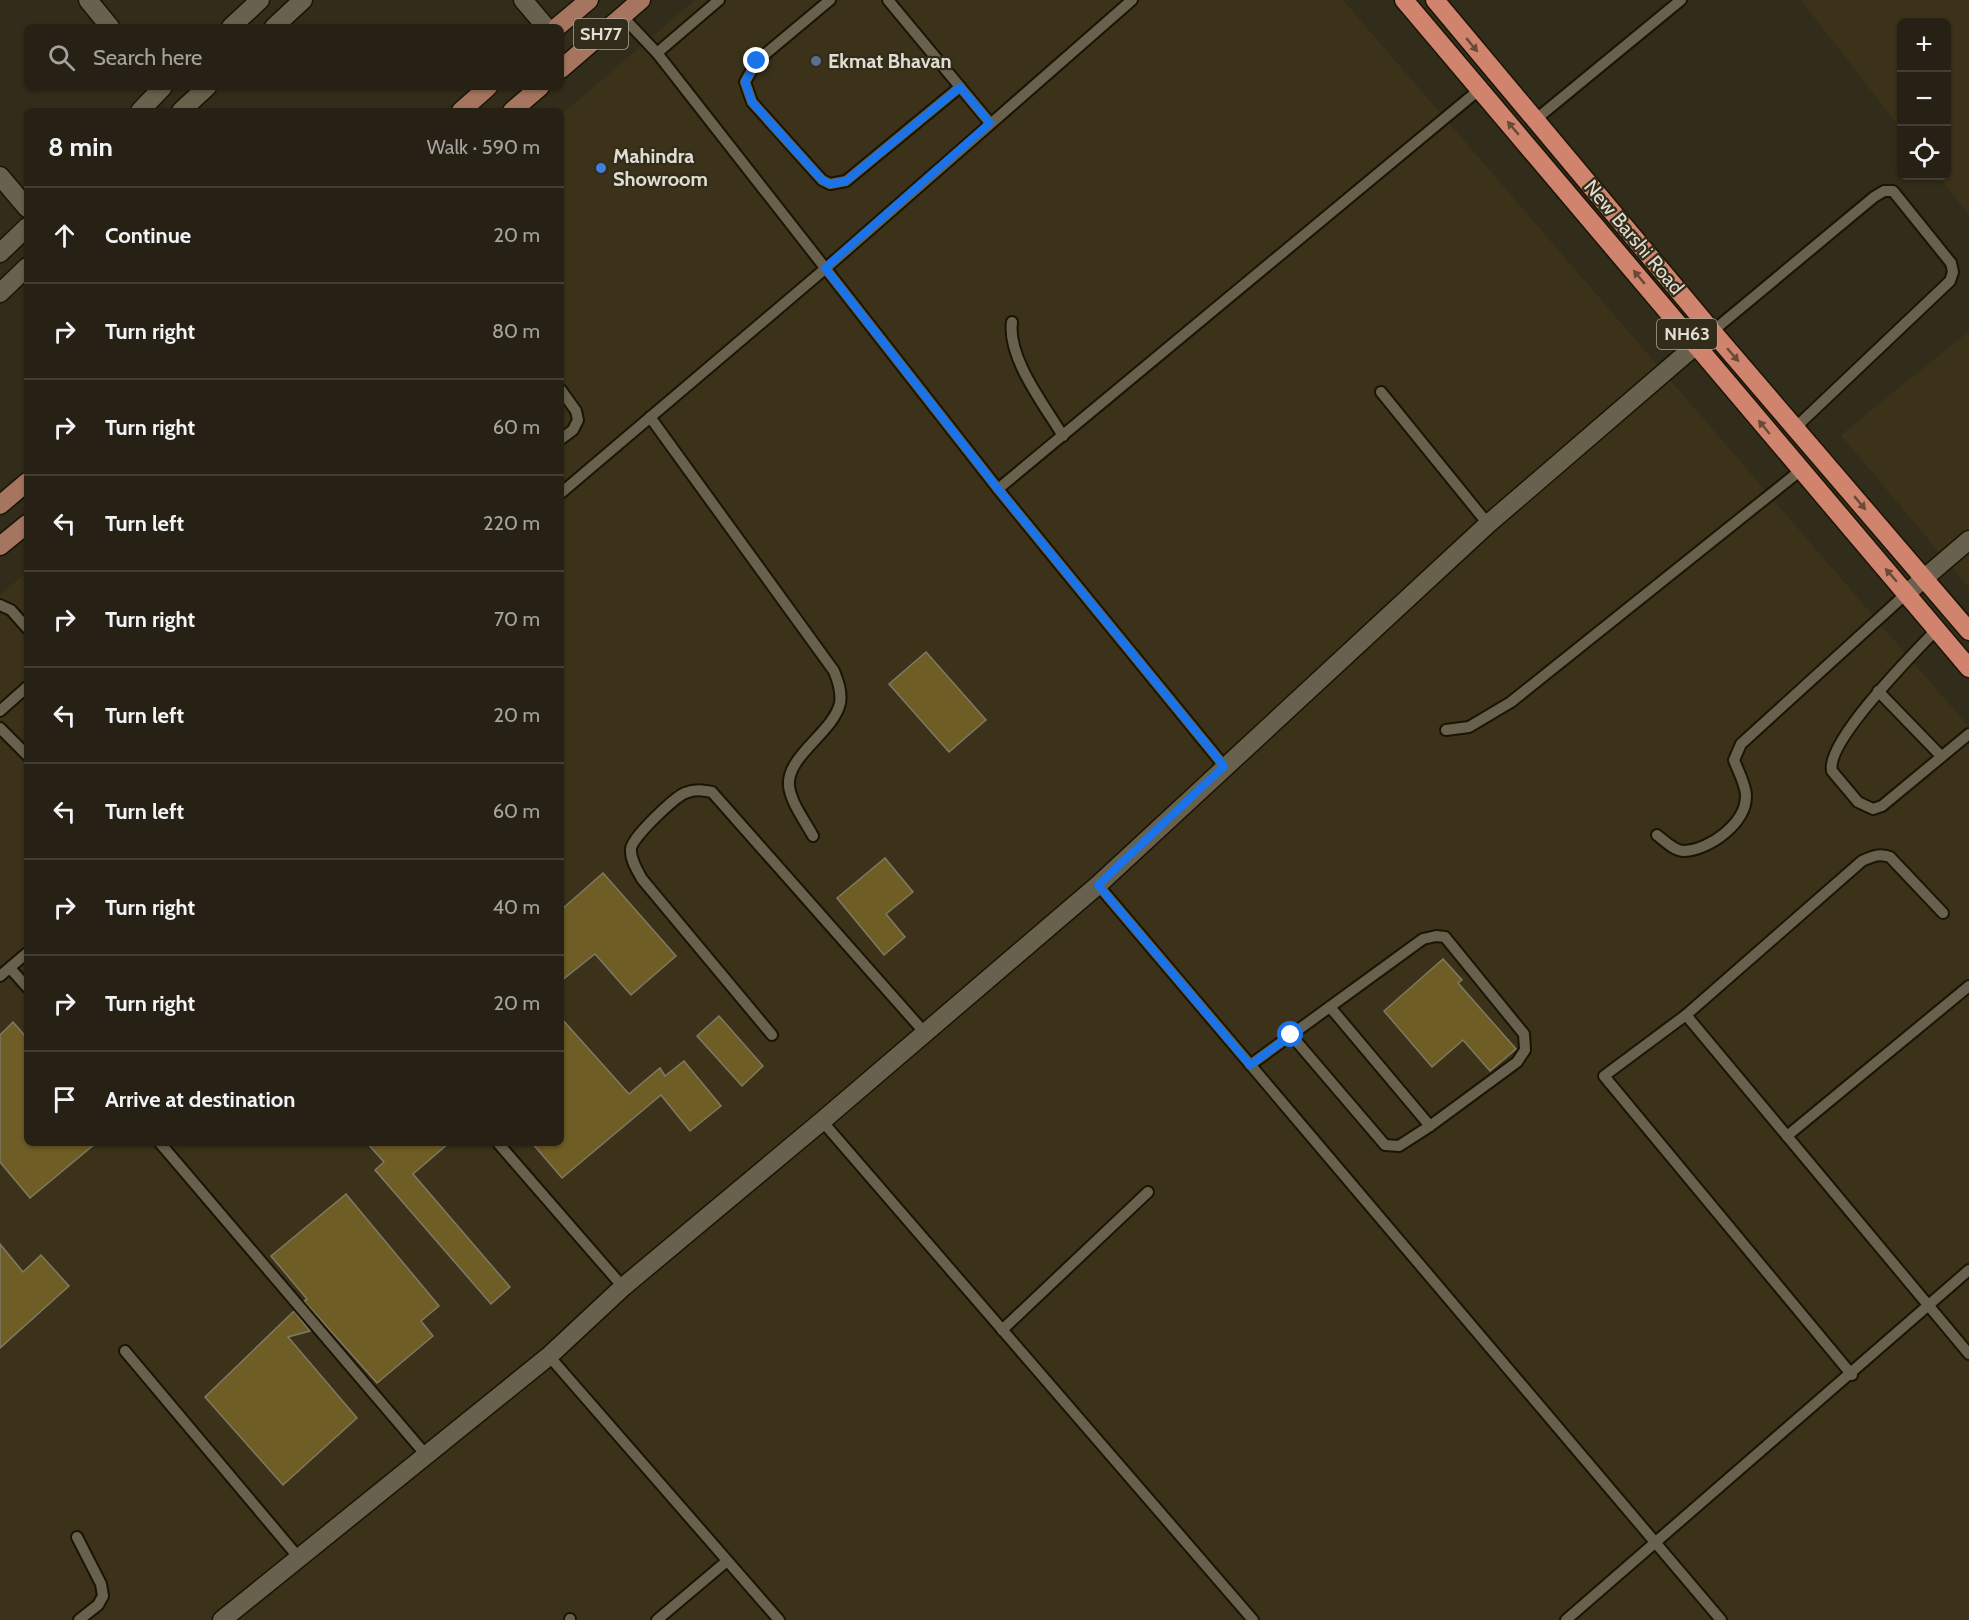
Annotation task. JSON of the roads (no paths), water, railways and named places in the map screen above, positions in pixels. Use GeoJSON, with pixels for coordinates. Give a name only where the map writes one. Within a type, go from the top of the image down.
{"type":"FeatureCollection","features":[{"type":"Feature","properties":{"kind":"highway","name":"New Barshi Road"},"geometry":{"type":"LineString","coordinates":[[1404,0],[1969,668]]}},
{"type":"Feature","properties":{"kind":"highway","name":"New Barshi Road"},"geometry":{"type":"LineString","coordinates":[[1435,0],[1712,331],[1969,632]]}},
{"type":"Feature","properties":{"kind":"main road","name":"SH77"},"geometry":{"type":"LineString","coordinates":[[561,24],[589,0]]}},
{"type":"Feature","properties":{"kind":"main road","name":"SH77"},"geometry":{"type":"LineString","coordinates":[[564,66],[641,0]]}},
{"type":"Feature","properties":{"kind":"main road"},"geometry":{"type":"LineString","coordinates":[[464,108],[484,90]]}},
{"type":"Feature","properties":{"kind":"main road"},"geometry":{"type":"LineString","coordinates":[[516,108],[536,90]]}},
{"type":"Feature","properties":{"kind":"main road"},"geometry":{"type":"LineString","coordinates":[[0,505],[24,485]]}},
{"type":"Feature","properties":{"kind":"main road"},"geometry":{"type":"LineString","coordinates":[[0,546],[24,526]]}},
{"type":"Feature","properties":{"kind":"street"},"geometry":{"type":"LineString","coordinates":[[88,0],[108,24]]}},
{"type":"Feature","properties":{"kind":"street"},"geometry":{"type":"LineString","coordinates":[[277,24],[303,0]]}},
{"type":"Feature","properties":{"kind":"street"},"geometry":{"type":"LineString","coordinates":[[523,0],[543,24]]}},
{"type":"Feature","properties":{"kind":"street"},"geometry":{"type":"LineString","coordinates":[[233,24],[249,4]]}},
{"type":"Feature","properties":{"kind":"street"},"geometry":{"type":"LineString","coordinates":[[143,108],[160,90]]}},
{"type":"Feature","properties":{"kind":"street"},"geometry":{"type":"LineString","coordinates":[[184,108],[204,90]]}},
{"type":"Feature","properties":{"kind":"street"},"geometry":{"type":"LineString","coordinates":[[0,176],[24,204]]}},
{"type":"Feature","properties":{"kind":"street"},"geometry":{"type":"LineString","coordinates":[[0,253],[24,230]]}},
{"type":"Feature","properties":{"kind":"street"},"geometry":{"type":"LineString","coordinates":[[0,293],[24,270]]}},
{"type":"Feature","properties":{"kind":"street"},"geometry":{"type":"LineString","coordinates":[[222,1620],[549,1356],[623,1287],[822,1121],[1098,885],[1488,524],[1696,345]]}},
{"type":"Feature","properties":{"kind":"street"},"geometry":{"type":"LineString","coordinates":[[1907,593],[1969,540]]}},
{"type":"Feature","properties":{"kind":"lane"},"geometry":{"type":"LineString","coordinates":[[657,53],[719,0]]}},
{"type":"Feature","properties":{"kind":"lane"},"geometry":{"type":"LineString","coordinates":[[830,0],[757,61],[745,82],[752,102],[822,180],[830,184],[846,181],[960,87]]}},
{"type":"Feature","properties":{"kind":"lane"},"geometry":{"type":"LineString","coordinates":[[888,0],[990,123]]}},
{"type":"Feature","properties":{"kind":"lane"},"geometry":{"type":"LineString","coordinates":[[564,490],[825,268],[1132,0]]}},
{"type":"Feature","properties":{"kind":"lane"},"geometry":{"type":"LineString","coordinates":[[1535,120],[1680,0]]}},
{"type":"Feature","properties":{"kind":"lane"},"geometry":{"type":"LineString","coordinates":[[622,16],[657,53],[998,489],[1224,766]]}},
{"type":"Feature","properties":{"kind":"lane"},"geometry":{"type":"LineString","coordinates":[[998,489],[1480,88]]}},
{"type":"Feature","properties":{"kind":"lane"},"geometry":{"type":"LineString","coordinates":[[1696,345],[1874,197],[1884,191],[1893,191],[1951,263],[1953,272],[1950,281],[1795,428]]}},
{"type":"Feature","properties":{"kind":"lane"},"geometry":{"type":"LineString","coordinates":[[1011,322],[1010,332],[1016,356],[1063,436]]}},
{"type":"Feature","properties":{"kind":"lane"},"geometry":{"type":"LineString","coordinates":[[1381,392],[1488,524]]}},
{"type":"Feature","properties":{"kind":"lane"},"geometry":{"type":"LineString","coordinates":[[564,394],[576,411],[578,420],[573,430],[564,437]]}},
{"type":"Feature","properties":{"kind":"lane"},"geometry":{"type":"LineString","coordinates":[[650,417],[834,671],[840,687],[840,704],[828,724],[792,769],[789,784],[792,797],[813,836]]}},
{"type":"Feature","properties":{"kind":"lane"},"geometry":{"type":"LineString","coordinates":[[1446,730],[1469,727],[1511,702],[1801,470]]}},
{"type":"Feature","properties":{"kind":"lane"},"geometry":{"type":"LineString","coordinates":[[1657,835],[1676,849],[1684,851],[1698,848],[1719,837],[1738,821],[1744,809],[1746,794],[1734,760],[1740,744],[1907,593]]}},
{"type":"Feature","properties":{"kind":"lane"},"geometry":{"type":"LineString","coordinates":[[0,605],[11,610],[24,625]]}},
{"type":"Feature","properties":{"kind":"lane"},"geometry":{"type":"LineString","coordinates":[[1937,629],[1878,691],[1832,757],[1832,771],[1858,802],[1873,809],[1882,806],[1969,734]]}},
{"type":"Feature","properties":{"kind":"lane"},"geometry":{"type":"LineString","coordinates":[[0,711],[24,690]]}},
{"type":"Feature","properties":{"kind":"lane"},"geometry":{"type":"LineString","coordinates":[[1878,691],[1941,756]]}},
{"type":"Feature","properties":{"kind":"lane"},"geometry":{"type":"LineString","coordinates":[[0,728],[24,752]]}},
{"type":"Feature","properties":{"kind":"lane"},"geometry":{"type":"LineString","coordinates":[[771,1035],[642,879],[635,867],[631,849],[634,838],[682,794],[698,789],[712,792],[925,1033]]}},
{"type":"Feature","properties":{"kind":"lane"},"geometry":{"type":"LineString","coordinates":[[1852,1374],[1604,1076],[1686,1015],[1862,861],[1882,854],[1890,857],[1943,913]]}},
{"type":"Feature","properties":{"kind":"lane"},"geometry":{"type":"LineString","coordinates":[[1098,885],[1655,1545],[1721,1620]]}},
{"type":"Feature","properties":{"kind":"lane"},"geometry":{"type":"LineString","coordinates":[[1250,1065],[1291,1035],[1330,1007],[1423,939],[1445,937],[1524,1034],[1525,1050],[1517,1062],[1399,1146],[1385,1145],[1291,1035]]}},
{"type":"Feature","properties":{"kind":"lane"},"geometry":{"type":"LineString","coordinates":[[0,976],[24,956]]}},
{"type":"Feature","properties":{"kind":"lane"},"geometry":{"type":"LineString","coordinates":[[10,968],[24,984]]}},
{"type":"Feature","properties":{"kind":"lane"},"geometry":{"type":"LineString","coordinates":[[1787,1136],[1969,986]]}},
{"type":"Feature","properties":{"kind":"lane"},"geometry":{"type":"LineString","coordinates":[[1330,1007],[1430,1126]]}},
{"type":"Feature","properties":{"kind":"lane"},"geometry":{"type":"LineString","coordinates":[[1686,1015],[1969,1354]]}},
{"type":"Feature","properties":{"kind":"lane"},"geometry":{"type":"LineString","coordinates":[[822,1121],[1253,1620]]}},
{"type":"Feature","properties":{"kind":"lane"},"geometry":{"type":"LineString","coordinates":[[163,1146],[426,1455]]}},
{"type":"Feature","properties":{"kind":"lane"},"geometry":{"type":"LineString","coordinates":[[501,1146],[623,1287]]}},
{"type":"Feature","properties":{"kind":"lane"},"geometry":{"type":"LineString","coordinates":[[1002,1330],[1148,1192]]}},
{"type":"Feature","properties":{"kind":"lane"},"geometry":{"type":"LineString","coordinates":[[1566,1620],[1930,1307],[1969,1270]]}},
{"type":"Feature","properties":{"kind":"lane"},"geometry":{"type":"LineString","coordinates":[[125,1351],[299,1558]]}},
{"type":"Feature","properties":{"kind":"lane"},"geometry":{"type":"LineString","coordinates":[[549,1356],[779,1620]]}},
{"type":"Feature","properties":{"kind":"lane"},"geometry":{"type":"LineString","coordinates":[[77,1537],[101,1584],[103,1596],[98,1605],[79,1620]]}},
{"type":"Feature","properties":{"kind":"lane"},"geometry":{"type":"LineString","coordinates":[[657,1620],[727,1561]]}},
{"type":"Feature","properties":{"kind":"place","name":"Ekmat Bhavan"},"geometry":{"type":"Point","coordinates":[816,61]}},
{"type":"Feature","properties":{"kind":"place","name":"Mahindra Showroom"},"geometry":{"type":"Point","coordinates":[601,168]}}]}
